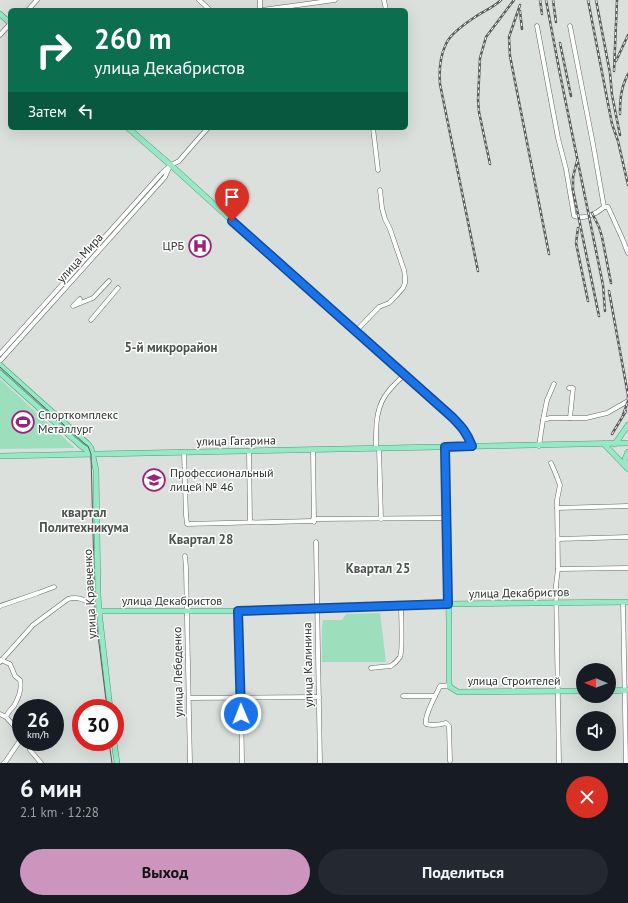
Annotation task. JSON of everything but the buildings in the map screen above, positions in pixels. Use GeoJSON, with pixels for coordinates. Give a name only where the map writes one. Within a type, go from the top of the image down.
{"type":"FeatureCollection","features":[{"type":"Feature","properties":{"kind":"main road"},"geometry":{"type":"LineString","coordinates":[[0,14],[8,21]]}},
{"type":"Feature","properties":{"kind":"main road"},"geometry":{"type":"LineString","coordinates":[[130,130],[452,417],[463,428],[472,446]]}},
{"type":"Feature","properties":{"kind":"main road","name":"улица Кравченко"},"geometry":{"type":"LineString","coordinates":[[0,365],[61,419],[91,448],[96,470],[99,611],[109,699]]}},
{"type":"Feature","properties":{"kind":"main road"},"geometry":{"type":"LineString","coordinates":[[1,375],[92,454]]}},
{"type":"Feature","properties":{"kind":"main road"},"geometry":{"type":"LineString","coordinates":[[615,444],[628,425]]}},
{"type":"Feature","properties":{"kind":"main road","name":"улица Гагарина"},"geometry":{"type":"LineString","coordinates":[[0,456],[628,443]]}},
{"type":"Feature","properties":{"kind":"main road"},"geometry":{"type":"LineString","coordinates":[[604,444],[627,469]]}},
{"type":"Feature","properties":{"kind":"main road"},"geometry":{"type":"LineString","coordinates":[[445,447],[449,684]]}},
{"type":"Feature","properties":{"kind":"main road"},"geometry":{"type":"LineString","coordinates":[[627,469],[625,459],[628,452]]}},
{"type":"Feature","properties":{"kind":"main road","name":"улица Декабристов"},"geometry":{"type":"LineString","coordinates":[[99,611],[238,611],[448,604],[625,602]]}},
{"type":"Feature","properties":{"kind":"main road","name":"улица Строителей"},"geometry":{"type":"LineString","coordinates":[[449,684],[450,687],[458,692],[576,691]]}},
{"type":"Feature","properties":{"kind":"main road"},"geometry":{"type":"LineString","coordinates":[[616,691],[626,690]]}},
{"type":"Feature","properties":{"kind":"main road"},"geometry":{"type":"LineString","coordinates":[[115,751],[117,763]]}},
{"type":"Feature","properties":{"kind":"street"},"geometry":{"type":"LineString","coordinates":[[30,8],[37,0]]}},
{"type":"Feature","properties":{"kind":"street"},"geometry":{"type":"LineString","coordinates":[[199,0],[208,8]]}},
{"type":"Feature","properties":{"kind":"street"},"geometry":{"type":"LineString","coordinates":[[276,8],[335,0]]}},
{"type":"Feature","properties":{"kind":"street"},"geometry":{"type":"LineString","coordinates":[[0,34],[8,25]]}},
{"type":"Feature","properties":{"kind":"street"},"geometry":{"type":"LineString","coordinates":[[537,26],[574,216],[580,218],[588,216],[598,212],[604,207]]}},
{"type":"Feature","properties":{"kind":"street"},"geometry":{"type":"LineString","coordinates":[[570,26],[604,207]]}},
{"type":"Feature","properties":{"kind":"street","name":"улица Мира"},"geometry":{"type":"LineString","coordinates":[[0,361],[125,218],[165,177],[171,165],[179,161],[206,130]]}},
{"type":"Feature","properties":{"kind":"street"},"geometry":{"type":"LineString","coordinates":[[373,130],[378,170]]}},
{"type":"Feature","properties":{"kind":"street"},"geometry":{"type":"LineString","coordinates":[[356,331],[379,307],[389,303],[403,288],[405,283],[404,270],[384,213],[380,190]]}},
{"type":"Feature","properties":{"kind":"street"},"geometry":{"type":"LineString","coordinates":[[604,207],[608,208],[628,253]]}},
{"type":"Feature","properties":{"kind":"street","name":"улица Мира"},"geometry":{"type":"LineString","coordinates":[[0,354],[86,262]]}},
{"type":"Feature","properties":{"kind":"street"},"geometry":{"type":"LineString","coordinates":[[80,299],[73,306],[93,298],[109,281]]}},
{"type":"Feature","properties":{"kind":"street"},"geometry":{"type":"LineString","coordinates":[[91,320],[118,288]]}},
{"type":"Feature","properties":{"kind":"street"},"geometry":{"type":"LineString","coordinates":[[1,375],[7,371]]}},
{"type":"Feature","properties":{"kind":"street"},"geometry":{"type":"LineString","coordinates":[[380,519],[376,422],[381,403],[389,390],[404,375]]}},
{"type":"Feature","properties":{"kind":"street"},"geometry":{"type":"LineString","coordinates":[[538,446],[547,400],[554,384]]}},
{"type":"Feature","properties":{"kind":"street"},"geometry":{"type":"LineString","coordinates":[[19,391],[23,386]]}},
{"type":"Feature","properties":{"kind":"street"},"geometry":{"type":"LineString","coordinates":[[569,388],[573,388],[570,418]]}},
{"type":"Feature","properties":{"kind":"street"},"geometry":{"type":"LineString","coordinates":[[543,420],[550,418],[586,418],[607,413],[628,401]]}},
{"type":"Feature","properties":{"kind":"street"},"geometry":{"type":"LineString","coordinates":[[56,424],[61,419]]}},
{"type":"Feature","properties":{"kind":"street"},"geometry":{"type":"LineString","coordinates":[[84,448],[88,444]]}},
{"type":"Feature","properties":{"kind":"street"},"geometry":{"type":"LineString","coordinates":[[313,450],[314,521]]}},
{"type":"Feature","properties":{"kind":"street"},"geometry":{"type":"LineString","coordinates":[[249,451],[250,522]]}},
{"type":"Feature","properties":{"kind":"street"},"geometry":{"type":"LineString","coordinates":[[184,453],[187,524],[447,518]]}},
{"type":"Feature","properties":{"kind":"street"},"geometry":{"type":"LineString","coordinates":[[551,463],[560,485],[557,508],[558,569],[556,584],[559,763]]}},
{"type":"Feature","properties":{"kind":"street"},"geometry":{"type":"LineString","coordinates":[[557,508],[628,506]]}},
{"type":"Feature","properties":{"kind":"street"},"geometry":{"type":"LineString","coordinates":[[558,539],[628,537]]}},
{"type":"Feature","properties":{"kind":"street","name":"улица Калинина"},"geometry":{"type":"LineString","coordinates":[[316,542],[320,763]]}},
{"type":"Feature","properties":{"kind":"street","name":"улица Лебеденко"},"geometry":{"type":"LineString","coordinates":[[185,556],[190,763]]}},
{"type":"Feature","properties":{"kind":"street"},"geometry":{"type":"LineString","coordinates":[[558,569],[628,568]]}},
{"type":"Feature","properties":{"kind":"street"},"geometry":{"type":"LineString","coordinates":[[0,606],[54,586]]}},
{"type":"Feature","properties":{"kind":"street"},"geometry":{"type":"LineString","coordinates":[[6,717],[15,703],[21,689],[21,684],[20,680],[15,676],[10,664],[1,661],[33,626],[68,599],[72,598],[84,600],[89,603]]}},
{"type":"Feature","properties":{"kind":"street"},"geometry":{"type":"LineString","coordinates":[[625,602],[626,763]]}},
{"type":"Feature","properties":{"kind":"street"},"geometry":{"type":"LineString","coordinates":[[371,668],[391,666],[400,657],[401,606]]}},
{"type":"Feature","properties":{"kind":"street"},"geometry":{"type":"LineString","coordinates":[[238,611],[242,763]]}},
{"type":"Feature","properties":{"kind":"street"},"geometry":{"type":"LineString","coordinates":[[449,684],[446,686],[440,686],[426,716],[425,722],[426,724],[435,726],[446,723],[449,726],[450,761]]}},
{"type":"Feature","properties":{"kind":"street"},"geometry":{"type":"LineString","coordinates":[[403,696],[435,696]]}},
{"type":"Feature","properties":{"kind":"street"},"geometry":{"type":"LineString","coordinates":[[189,698],[319,697]]}},
{"type":"Feature","properties":{"kind":"street"},"geometry":{"type":"LineString","coordinates":[[0,715],[6,717],[12,724]]}},
{"type":"Feature","properties":{"kind":"street"},"geometry":{"type":"LineString","coordinates":[[4,763],[12,751]]}},
{"type":"Feature","properties":{"kind":"street"},"geometry":{"type":"LineString","coordinates":[[31,751],[41,763]]}},
{"type":"Feature","properties":{"kind":"green space","name":"Спорткомплекс Металлург"},"geometry":{"type":"Polygon","coordinates":[[[0,379],[75,448],[0,449],[0,379]]]}},
{"type":"Feature","properties":{"kind":"green space"},"geometry":{"type":"Polygon","coordinates":[[[380,613],[386,662],[322,662],[323,620],[342,620],[346,614],[380,613]]]}},
{"type":"Feature","properties":{"kind":"tram line"},"geometry":{"type":"LineString","coordinates":[[0,367],[88,446],[91,454],[95,611],[106,699]]}},
{"type":"Feature","properties":{"kind":"tram line"},"geometry":{"type":"LineString","coordinates":[[110,751],[112,763]]}},
{"type":"Feature","properties":{"kind":"railway"},"geometry":{"type":"LineString","coordinates":[[478,271],[440,84],[440,69],[444,49],[451,36],[467,22],[501,0]]}},
{"type":"Feature","properties":{"kind":"railway"},"geometry":{"type":"LineString","coordinates":[[490,164],[479,112],[478,100],[480,58],[486,37],[514,0]]}},
{"type":"Feature","properties":{"kind":"railway"},"geometry":{"type":"LineString","coordinates":[[540,0],[542,14]]}},
{"type":"Feature","properties":{"kind":"railway"},"geometry":{"type":"LineString","coordinates":[[546,0],[603,285],[605,311]]}},
{"type":"Feature","properties":{"kind":"railway"},"geometry":{"type":"LineString","coordinates":[[553,0],[556,22]]}},
{"type":"Feature","properties":{"kind":"railway"},"geometry":{"type":"LineString","coordinates":[[588,0],[612,124],[618,141],[628,185]]}},
{"type":"Feature","properties":{"kind":"railway"},"geometry":{"type":"LineString","coordinates":[[596,0],[620,135]]}},
{"type":"Feature","properties":{"kind":"railway"},"geometry":{"type":"LineString","coordinates":[[614,71],[617,0]]}},
{"type":"Feature","properties":{"kind":"railway"},"geometry":{"type":"LineString","coordinates":[[520,5],[509,37],[510,56],[549,254]]}},
{"type":"Feature","properties":{"kind":"railway"},"geometry":{"type":"LineString","coordinates":[[520,11],[522,29]]}},
{"type":"Feature","properties":{"kind":"railway"},"geometry":{"type":"LineString","coordinates":[[616,61],[628,35]]}},
{"type":"Feature","properties":{"kind":"railway"},"geometry":{"type":"LineString","coordinates":[[560,43],[571,96]]}},
{"type":"Feature","properties":{"kind":"railway"},"geometry":{"type":"LineString","coordinates":[[620,114],[621,93],[628,74]]}},
{"type":"Feature","properties":{"kind":"railway"},"geometry":{"type":"LineString","coordinates":[[577,161],[573,177],[573,190],[599,316]]}},
{"type":"Feature","properties":{"kind":"railway"},"geometry":{"type":"LineString","coordinates":[[592,213],[602,237],[611,283]]}},
{"type":"Feature","properties":{"kind":"railway"},"geometry":{"type":"LineString","coordinates":[[578,228],[576,243],[588,301]]}},
{"type":"Feature","properties":{"kind":"railway"},"geometry":{"type":"LineString","coordinates":[[609,291],[628,395],[628,401],[623,415]]}},
{"type":"Feature","properties":{"kind":"railway"},"geometry":{"type":"LineString","coordinates":[[612,434],[626,411]]}},
{"type":"Feature","properties":{"kind":"place","name":"ЦРБ"},"geometry":{"type":"Point","coordinates":[200,246]}},
{"type":"Feature","properties":{"kind":"place","name":"Спорткомплекс Металлург"},"geometry":{"type":"Point","coordinates":[23,422]}},
{"type":"Feature","properties":{"kind":"place","name":"Профессиональный лицей № 46"},"geometry":{"type":"Point","coordinates":[154,480]}},
{"type":"Feature","properties":{"kind":"district","name":"5-й микрорайон"},"geometry":{"type":"Point","coordinates":[171,347]}},
{"type":"Feature","properties":{"kind":"district","name":"квартал Политехникума"},"geometry":{"type":"Point","coordinates":[84,520]}},
{"type":"Feature","properties":{"kind":"district","name":"Квартал 28"},"geometry":{"type":"Point","coordinates":[201,539]}},
{"type":"Feature","properties":{"kind":"district","name":"Квартал 25"},"geometry":{"type":"Point","coordinates":[378,568]}},
{"type":"Feature","properties":{"kind":"route"},"geometry":{"type":"LineString","coordinates":[[232,221],[452,417],[463,428],[472,446],[445,447],[448,604],[238,611],[241,714]]}}]}
